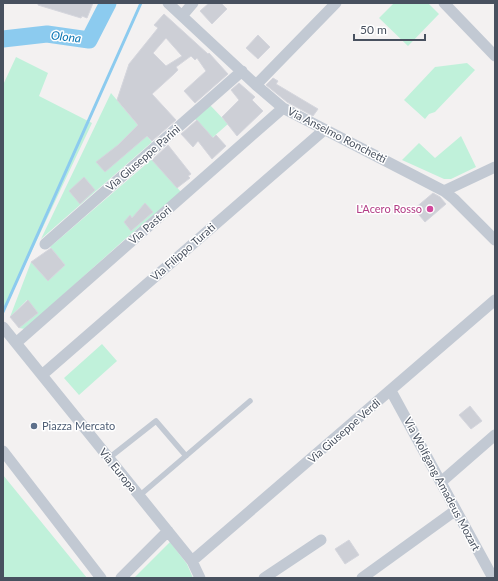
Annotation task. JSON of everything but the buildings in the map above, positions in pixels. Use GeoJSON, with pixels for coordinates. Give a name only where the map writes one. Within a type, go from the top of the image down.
{"type":"FeatureCollection","features":[{"type":"Feature","properties":{"kind":"street","name":"Via Anselmo Ronchetti"},"geometry":{"type":"LineString","coordinates":[[168,3],[256,85],[283,108],[444,191],[495,240]]}},
{"type":"Feature","properties":{"kind":"street"},"geometry":{"type":"LineString","coordinates":[[182,16],[193,3]]}},
{"type":"Feature","properties":{"kind":"street"},"geometry":{"type":"LineString","coordinates":[[256,85],[336,3]]}},
{"type":"Feature","properties":{"kind":"street"},"geometry":{"type":"LineString","coordinates":[[444,3],[495,56]]}},
{"type":"Feature","properties":{"kind":"street","name":"Via Giuseppe Parini"},"geometry":{"type":"LineString","coordinates":[[45,244],[242,71]]}},
{"type":"Feature","properties":{"kind":"street","name":"Via Pastori"},"geometry":{"type":"LineString","coordinates":[[10,340],[283,108]]}},
{"type":"Feature","properties":{"kind":"street","name":"Via Filippo Turati"},"geometry":{"type":"LineString","coordinates":[[42,375],[324,130]]}},
{"type":"Feature","properties":{"kind":"street"},"geometry":{"type":"LineString","coordinates":[[444,191],[495,167]]}},
{"type":"Feature","properties":{"kind":"street","name":"Via Giuseppe Verdi"},"geometry":{"type":"LineString","coordinates":[[192,561],[495,300]]}},
{"type":"Feature","properties":{"kind":"street","name":"Via Europa"},"geometry":{"type":"LineString","coordinates":[[3,327],[10,340],[42,375],[192,561],[200,578]]}},
{"type":"Feature","properties":{"kind":"street","name":"Via Wolfgang Amadeus Mozart"},"geometry":{"type":"LineString","coordinates":[[391,391],[493,578]]}},
{"type":"Feature","properties":{"kind":"street"},"geometry":{"type":"LineString","coordinates":[[441,482],[495,435]]}},
{"type":"Feature","properties":{"kind":"street"},"geometry":{"type":"LineString","coordinates":[[3,451],[101,578]]}},
{"type":"Feature","properties":{"kind":"street"},"geometry":{"type":"LineString","coordinates":[[362,578],[456,510]]}},
{"type":"Feature","properties":{"kind":"street"},"geometry":{"type":"LineString","coordinates":[[121,578],[168,531]]}},
{"type":"Feature","properties":{"kind":"street"},"geometry":{"type":"LineString","coordinates":[[264,578],[321,540]]}},
{"type":"Feature","properties":{"kind":"lane"},"geometry":{"type":"LineString","coordinates":[[140,496],[250,401]]}},
{"type":"Feature","properties":{"kind":"lane"},"geometry":{"type":"LineString","coordinates":[[109,458],[156,421],[186,456]]}},
{"type":"Feature","properties":{"kind":"green space"},"geometry":{"type":"Polygon","coordinates":[[[394,3],[428,3],[439,14],[408,46],[379,18],[394,3]]]}},
{"type":"Feature","properties":{"kind":"green space"},"geometry":{"type":"Polygon","coordinates":[[[16,57],[48,73],[39,96],[92,123],[3,312],[3,85],[16,57]]]}},
{"type":"Feature","properties":{"kind":"green space"},"geometry":{"type":"Polygon","coordinates":[[[467,63],[475,70],[435,112],[429,114],[425,119],[404,100],[435,67],[467,63]]]}},
{"type":"Feature","properties":{"kind":"green space"},"geometry":{"type":"Polygon","coordinates":[[[111,93],[152,142],[41,239],[111,93]]]}},
{"type":"Feature","properties":{"kind":"green space"},"geometry":{"type":"Polygon","coordinates":[[[210,105],[228,124],[212,138],[195,119],[210,105]]]}},
{"type":"Feature","properties":{"kind":"green space"},"geometry":{"type":"Polygon","coordinates":[[[461,136],[476,167],[451,179],[444,179],[402,160],[419,143],[435,158],[461,136]]]}},
{"type":"Feature","properties":{"kind":"green space"},"geometry":{"type":"Polygon","coordinates":[[[152,159],[181,192],[124,240],[25,329],[19,328],[38,313],[27,300],[10,317],[31,262],[48,281],[65,265],[50,247],[152,159]]]}},
{"type":"Feature","properties":{"kind":"green space"},"geometry":{"type":"Polygon","coordinates":[[[102,344],[117,361],[79,395],[64,378],[102,344]]]}},
{"type":"Feature","properties":{"kind":"green space"},"geometry":{"type":"Polygon","coordinates":[[[3,475],[87,578],[3,578],[3,475]]]}},
{"type":"Feature","properties":{"kind":"green space"},"geometry":{"type":"Polygon","coordinates":[[[170,542],[187,564],[193,578],[134,578],[170,542]]]}},
{"type":"Feature","properties":{"kind":"waterway","name":"Olona"},"geometry":{"type":"LineString","coordinates":[[3,39],[47,34],[89,40],[108,3]]}},
{"type":"Feature","properties":{"kind":"waterway"},"geometry":{"type":"LineString","coordinates":[[3,312],[141,3]]}},
{"type":"Feature","properties":{"kind":"place","name":"L'Acero Rosso"},"geometry":{"type":"Point","coordinates":[430,209]}},
{"type":"Feature","properties":{"kind":"place","name":"Piazza Mercato"},"geometry":{"type":"Point","coordinates":[34,426]}}]}
